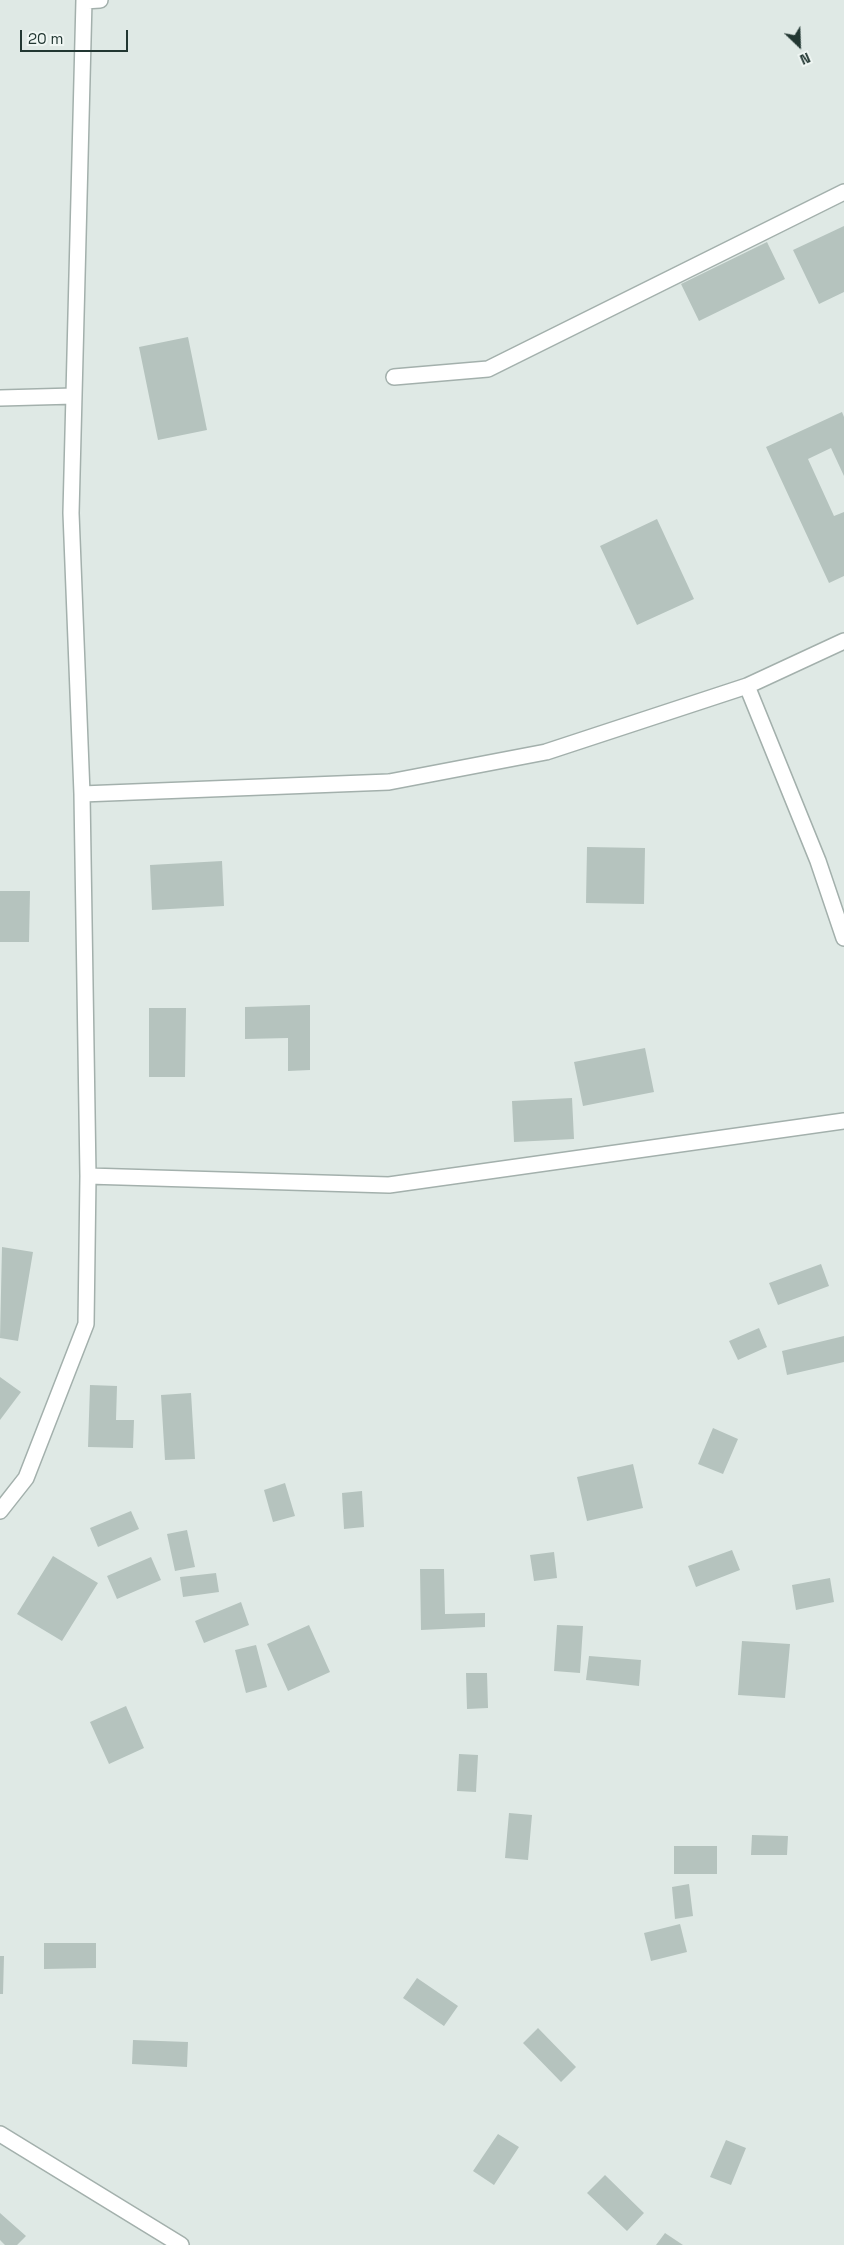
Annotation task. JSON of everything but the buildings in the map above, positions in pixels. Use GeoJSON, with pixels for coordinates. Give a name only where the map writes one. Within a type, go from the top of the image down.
{"type":"FeatureCollection","features":[{"type":"Feature","properties":{"kind":"street"},"geometry":{"type":"LineString","coordinates":[[0,1511],[26,1478],[86,1324],[88,1176],[82,794],[71,513],[84,1],[100,0]]}},
{"type":"Feature","properties":{"kind":"street"},"geometry":{"type":"LineString","coordinates":[[394,377],[488,369],[844,192]]}},
{"type":"Feature","properties":{"kind":"street"},"geometry":{"type":"LineString","coordinates":[[0,398],[74,396]]}},
{"type":"Feature","properties":{"kind":"street"},"geometry":{"type":"LineString","coordinates":[[82,794],[389,782],[546,752],[747,686],[844,641]]}},
{"type":"Feature","properties":{"kind":"street"},"geometry":{"type":"LineString","coordinates":[[747,686],[818,861],[844,938]]}},
{"type":"Feature","properties":{"kind":"street"},"geometry":{"type":"LineString","coordinates":[[88,1176],[389,1185],[844,1121]]}},
{"type":"Feature","properties":{"kind":"street"},"geometry":{"type":"LineString","coordinates":[[0,2134],[181,2245]]}}]}
